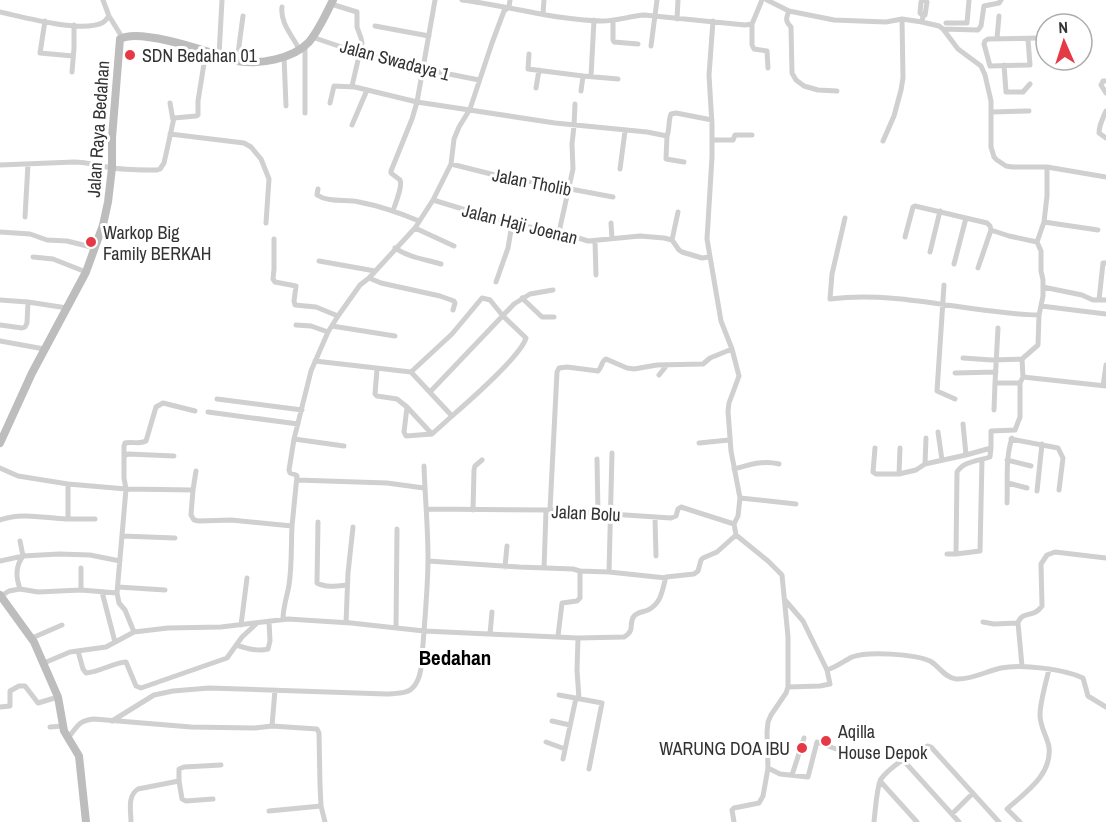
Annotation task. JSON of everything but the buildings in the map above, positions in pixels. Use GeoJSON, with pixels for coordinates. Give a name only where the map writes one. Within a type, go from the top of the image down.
{"type":"FeatureCollection","features":[{"type":"Feature","properties":{"kind":"street"},"geometry":{"type":"LineString","coordinates":[[103,0],[109,16],[122,37]]}},
{"type":"Feature","properties":{"kind":"street"},"geometry":{"type":"LineString","coordinates":[[219,55],[222,0]]}},
{"type":"Feature","properties":{"kind":"street"},"geometry":{"type":"LineString","coordinates":[[393,211],[400,182],[391,171],[417,102],[435,0]]}},
{"type":"Feature","properties":{"kind":"street"},"geometry":{"type":"LineString","coordinates":[[462,0],[594,20],[614,21],[627,16],[644,15],[752,24]]}},
{"type":"Feature","properties":{"kind":"street"},"geometry":{"type":"LineString","coordinates":[[283,619],[284,601],[289,587],[291,569],[292,526],[297,480],[297,475],[288,470],[315,361],[338,316],[360,285],[415,228],[433,200],[451,164],[454,139],[470,109],[503,13],[510,0]]}},
{"type":"Feature","properties":{"kind":"street"},"geometry":{"type":"LineString","coordinates":[[543,0],[543,14]]}},
{"type":"Feature","properties":{"kind":"street"},"geometry":{"type":"LineString","coordinates":[[651,46],[657,0]]}},
{"type":"Feature","properties":{"kind":"street"},"geometry":{"type":"LineString","coordinates":[[677,19],[678,0]]}},
{"type":"Feature","properties":{"kind":"street"},"geometry":{"type":"LineString","coordinates":[[762,0],[752,24],[752,45],[754,49],[767,51],[768,68]]}},
{"type":"Feature","properties":{"kind":"street"},"geometry":{"type":"LineString","coordinates":[[767,0],[789,10],[834,20],[886,22],[922,19],[933,24],[978,30],[981,26],[984,6],[999,3],[1001,0]]}},
{"type":"Feature","properties":{"kind":"street"},"geometry":{"type":"LineString","coordinates":[[922,19],[926,15],[927,2],[924,0]]}},
{"type":"Feature","properties":{"kind":"street"},"geometry":{"type":"LineString","coordinates":[[944,26],[967,23],[969,0]]}},
{"type":"Feature","properties":{"kind":"street"},"geometry":{"type":"LineString","coordinates":[[332,2],[357,12],[357,27],[362,38],[352,86]]}},
{"type":"Feature","properties":{"kind":"street","name":"Jalan Raya Bedahan"},"geometry":{"type":"LineString","coordinates":[[0,443],[44,349],[86,272],[106,213],[112,168],[119,41],[122,37],[129,35],[158,38],[237,61],[256,63],[284,56],[302,47],[312,37],[332,2]]}},
{"type":"Feature","properties":{"kind":"street"},"geometry":{"type":"LineString","coordinates":[[282,7],[281,14],[285,25],[302,47],[305,112]]}},
{"type":"Feature","properties":{"kind":"street"},"geometry":{"type":"LineString","coordinates":[[789,10],[786,18],[790,27],[792,73],[796,80],[804,86],[818,90],[837,91]]}},
{"type":"Feature","properties":{"kind":"street"},"geometry":{"type":"LineString","coordinates":[[0,12],[74,25],[98,24],[109,16]]}},
{"type":"Feature","properties":{"kind":"street"},"geometry":{"type":"LineString","coordinates":[[237,61],[243,16]]}},
{"type":"Feature","properties":{"kind":"street"},"geometry":{"type":"LineString","coordinates":[[997,39],[999,16]]}},
{"type":"Feature","properties":{"kind":"street"},"geometry":{"type":"LineString","coordinates":[[591,76],[594,20]]}},
{"type":"Feature","properties":{"kind":"street"},"geometry":{"type":"LineString","coordinates":[[884,141],[894,116],[903,78],[902,20]]}},
{"type":"Feature","properties":{"kind":"street"},"geometry":{"type":"LineString","coordinates":[[45,21],[40,53],[73,56]]}},
{"type":"Feature","properties":{"kind":"street"},"geometry":{"type":"LineString","coordinates":[[614,21],[614,42],[638,44]]}},
{"type":"Feature","properties":{"kind":"street"},"geometry":{"type":"LineString","coordinates":[[713,21],[709,75],[712,157],[707,229],[709,257],[721,321],[739,376],[729,403],[729,440],[741,498],[734,524],[736,535],[780,572],[788,638],[788,687],[768,722],[766,732],[768,768],[762,800],[759,803],[734,808],[732,810],[734,822]]}},
{"type":"Feature","properties":{"kind":"street"},"geometry":{"type":"LineString","coordinates":[[72,72],[74,25]]}},
{"type":"Feature","properties":{"kind":"street"},"geometry":{"type":"LineString","coordinates":[[375,26],[429,36]]}},
{"type":"Feature","properties":{"kind":"street"},"geometry":{"type":"LineString","coordinates":[[944,26],[958,49],[981,66],[990,91],[991,147],[997,160],[1012,167],[1047,167],[1106,177]]}},
{"type":"Feature","properties":{"kind":"street","name":"Jalan Swadaya 1"},"geometry":{"type":"LineString","coordinates":[[312,37],[359,53],[479,80]]}},
{"type":"Feature","properties":{"kind":"street"},"geometry":{"type":"LineString","coordinates":[[1028,39],[1030,65],[990,66],[984,44],[988,39],[1034,38]]}},
{"type":"Feature","properties":{"kind":"street"},"geometry":{"type":"LineString","coordinates":[[173,120],[176,117],[198,115],[206,51]]}},
{"type":"Feature","properties":{"kind":"street"},"geometry":{"type":"LineString","coordinates":[[529,54],[528,69],[618,79]]}},
{"type":"Feature","properties":{"kind":"street"},"geometry":{"type":"LineString","coordinates":[[284,56],[286,106]]}},
{"type":"Feature","properties":{"kind":"street"},"geometry":{"type":"LineString","coordinates":[[981,66],[988,60]]}},
{"type":"Feature","properties":{"kind":"street"},"geometry":{"type":"LineString","coordinates":[[1004,65],[1006,92],[1023,92],[1030,84]]}},
{"type":"Feature","properties":{"kind":"street"},"geometry":{"type":"LineString","coordinates":[[536,88],[539,70]]}},
{"type":"Feature","properties":{"kind":"street"},"geometry":{"type":"LineString","coordinates":[[581,91],[583,76]]}},
{"type":"Feature","properties":{"kind":"street"},"geometry":{"type":"LineString","coordinates":[[1106,81],[1103,81],[1101,85],[1106,93]]}},
{"type":"Feature","properties":{"kind":"street"},"geometry":{"type":"LineString","coordinates":[[330,103],[334,86],[352,86],[417,102],[574,126],[667,135]]}},
{"type":"Feature","properties":{"kind":"street"},"geometry":{"type":"LineString","coordinates":[[352,125],[367,90]]}},
{"type":"Feature","properties":{"kind":"street"},"geometry":{"type":"LineString","coordinates":[[0,165],[84,162],[112,168],[160,169],[164,163],[173,120],[170,103]]}},
{"type":"Feature","properties":{"kind":"street"},"geometry":{"type":"LineString","coordinates":[[559,232],[573,169],[575,104]]}},
{"type":"Feature","properties":{"kind":"street"},"geometry":{"type":"LineString","coordinates":[[992,112],[1029,111]]}},
{"type":"Feature","properties":{"kind":"street"},"geometry":{"type":"LineString","coordinates":[[1106,111],[1099,127],[1099,133],[1106,138]]}},
{"type":"Feature","properties":{"kind":"street"},"geometry":{"type":"LineString","coordinates":[[684,162],[666,159],[671,114],[712,120]]}},
{"type":"Feature","properties":{"kind":"street"},"geometry":{"type":"LineString","coordinates":[[620,169],[625,130]]}},
{"type":"Feature","properties":{"kind":"street"},"geometry":{"type":"LineString","coordinates":[[170,134],[244,142],[251,147],[261,159],[269,179],[266,223]]}},
{"type":"Feature","properties":{"kind":"street"},"geometry":{"type":"LineString","coordinates":[[712,141],[733,140],[735,135],[752,135]]}},
{"type":"Feature","properties":{"kind":"street"},"geometry":{"type":"LineString","coordinates":[[25,217],[28,164]]}},
{"type":"Feature","properties":{"kind":"street","name":"Jalan Tholib"},"geometry":{"type":"LineString","coordinates":[[451,164],[491,174],[613,197]]}},
{"type":"Feature","properties":{"kind":"street"},"geometry":{"type":"LineString","coordinates":[[963,358],[1022,359],[1038,345],[1043,287],[1041,251],[1037,242],[1044,222],[1047,167]]}},
{"type":"Feature","properties":{"kind":"street"},"geometry":{"type":"LineString","coordinates":[[318,189],[317,195],[325,199],[357,202],[420,221]]}},
{"type":"Feature","properties":{"kind":"street","name":"Jalan Haji Joenan"},"geometry":{"type":"LineString","coordinates":[[433,200],[512,224],[559,232],[588,241],[647,236],[672,240],[682,252],[702,258],[709,257]]}},
{"type":"Feature","properties":{"kind":"street"},"geometry":{"type":"LineString","coordinates":[[905,237],[915,206],[987,223],[991,230],[978,268]]}},
{"type":"Feature","properties":{"kind":"street"},"geometry":{"type":"LineString","coordinates":[[930,252],[940,211]]}},
{"type":"Feature","properties":{"kind":"street"},"geometry":{"type":"LineString","coordinates":[[672,240],[678,212]]}},
{"type":"Feature","properties":{"kind":"street"},"geometry":{"type":"LineString","coordinates":[[845,218],[832,274],[830,299],[879,297],[1017,315],[1040,315]]}},
{"type":"Feature","properties":{"kind":"street"},"geometry":{"type":"LineString","coordinates":[[954,264],[966,218]]}},
{"type":"Feature","properties":{"kind":"street"},"geometry":{"type":"LineString","coordinates":[[1044,222],[1098,230]]}},
{"type":"Feature","properties":{"kind":"street"},"geometry":{"type":"LineString","coordinates":[[611,223],[612,239]]}},
{"type":"Feature","properties":{"kind":"street"},"geometry":{"type":"LineString","coordinates":[[496,282],[508,249],[512,224]]}},
{"type":"Feature","properties":{"kind":"street"},"geometry":{"type":"LineString","coordinates":[[415,228],[454,246]]}},
{"type":"Feature","properties":{"kind":"street"},"geometry":{"type":"LineString","coordinates":[[991,230],[1037,242]]}},
{"type":"Feature","properties":{"kind":"street"},"geometry":{"type":"LineString","coordinates":[[0,232],[30,234],[47,240],[67,241],[95,248]]}},
{"type":"Feature","properties":{"kind":"street"},"geometry":{"type":"LineString","coordinates":[[274,239],[273,279],[275,282],[296,286],[295,305],[316,307],[338,316]]}},
{"type":"Feature","properties":{"kind":"street"},"geometry":{"type":"LineString","coordinates":[[595,241],[596,274]]}},
{"type":"Feature","properties":{"kind":"street"},"geometry":{"type":"LineString","coordinates":[[395,248],[406,256],[423,258],[441,264]]}},
{"type":"Feature","properties":{"kind":"street"},"geometry":{"type":"LineString","coordinates":[[33,257],[52,259],[86,272]]}},
{"type":"Feature","properties":{"kind":"street"},"geometry":{"type":"LineString","coordinates":[[319,261],[375,271]]}},
{"type":"Feature","properties":{"kind":"street"},"geometry":{"type":"LineString","coordinates":[[1099,300],[1103,263],[1106,263]]}},
{"type":"Feature","properties":{"kind":"street"},"geometry":{"type":"LineString","coordinates":[[369,278],[454,301],[453,310]]}},
{"type":"Feature","properties":{"kind":"street"},"geometry":{"type":"LineString","coordinates":[[944,285],[937,391],[955,399]]}},
{"type":"Feature","properties":{"kind":"street"},"geometry":{"type":"LineString","coordinates":[[1043,287],[1082,295],[1090,299],[1106,300]]}},
{"type":"Feature","properties":{"kind":"street"},"geometry":{"type":"LineString","coordinates":[[430,392],[514,304],[522,298],[541,291],[553,290]]}},
{"type":"Feature","properties":{"kind":"street"},"geometry":{"type":"LineString","coordinates":[[407,407],[405,434],[414,436],[432,434],[492,379],[525,342],[524,336],[490,300],[483,298],[452,334],[411,372]]}},
{"type":"Feature","properties":{"kind":"street"},"geometry":{"type":"LineString","coordinates":[[522,298],[542,317],[554,317]]}},
{"type":"Feature","properties":{"kind":"street"},"geometry":{"type":"LineString","coordinates":[[0,300],[67,308]]}},
{"type":"Feature","properties":{"kind":"street"},"geometry":{"type":"LineString","coordinates":[[0,325],[26,327],[28,302]]}},
{"type":"Feature","properties":{"kind":"street"},"geometry":{"type":"LineString","coordinates":[[1041,306],[1106,314]]}},
{"type":"Feature","properties":{"kind":"street"},"geometry":{"type":"LineString","coordinates":[[296,325],[311,326],[328,333]]}},
{"type":"Feature","properties":{"kind":"street"},"geometry":{"type":"LineString","coordinates":[[332,327],[395,336]]}},
{"type":"Feature","properties":{"kind":"street"},"geometry":{"type":"LineString","coordinates":[[994,410],[998,328]]}},
{"type":"Feature","properties":{"kind":"street"},"geometry":{"type":"LineString","coordinates":[[0,341],[44,349]]}},
{"type":"Feature","properties":{"kind":"street"},"geometry":{"type":"LineString","coordinates":[[544,568],[558,369],[567,367],[598,371],[606,359],[630,369],[657,365],[703,364],[710,358],[732,349]]}},
{"type":"Feature","properties":{"kind":"street"},"geometry":{"type":"LineString","coordinates":[[1007,503],[1008,450],[1020,417],[1022,359]]}},
{"type":"Feature","properties":{"kind":"street"},"geometry":{"type":"LineString","coordinates":[[315,361],[411,372],[452,416]]}},
{"type":"Feature","properties":{"kind":"street"},"geometry":{"type":"LineString","coordinates":[[995,383],[1022,380],[1105,386],[1106,364]]}},
{"type":"Feature","properties":{"kind":"street"},"geometry":{"type":"LineString","coordinates":[[659,375],[667,365]]}},
{"type":"Feature","properties":{"kind":"street"},"geometry":{"type":"LineString","coordinates":[[377,369],[375,394],[397,399],[432,434]]}},
{"type":"Feature","properties":{"kind":"street"},"geometry":{"type":"LineString","coordinates":[[955,373],[996,372]]}},
{"type":"Feature","properties":{"kind":"street"},"geometry":{"type":"LineString","coordinates":[[217,399],[302,410]]}},
{"type":"Feature","properties":{"kind":"street"},"geometry":{"type":"LineString","coordinates":[[134,632],[125,610],[119,603],[117,590],[126,489],[125,443],[146,441],[156,407],[159,404],[195,411]]}},
{"type":"Feature","properties":{"kind":"street"},"geometry":{"type":"LineString","coordinates":[[208,412],[298,424]]}},
{"type":"Feature","properties":{"kind":"street"},"geometry":{"type":"LineString","coordinates":[[963,424],[966,455]]}},
{"type":"Feature","properties":{"kind":"street"},"geometry":{"type":"LineString","coordinates":[[956,554],[957,472],[964,464],[990,457],[991,431],[1015,430]]}},
{"type":"Feature","properties":{"kind":"street"},"geometry":{"type":"LineString","coordinates":[[938,432],[942,460]]}},
{"type":"Feature","properties":{"kind":"street"},"geometry":{"type":"LineString","coordinates":[[925,464],[926,438]]}},
{"type":"Feature","properties":{"kind":"street"},"geometry":{"type":"LineString","coordinates":[[1011,439],[1058,448],[1063,458],[1059,490]]}},
{"type":"Feature","properties":{"kind":"street"},"geometry":{"type":"LineString","coordinates":[[294,440],[344,446]]}},
{"type":"Feature","properties":{"kind":"street"},"geometry":{"type":"LineString","coordinates":[[699,442],[729,440]]}},
{"type":"Feature","properties":{"kind":"street"},"geometry":{"type":"LineString","coordinates":[[1037,491],[1042,444]]}},
{"type":"Feature","properties":{"kind":"street"},"geometry":{"type":"LineString","coordinates":[[874,448],[874,474],[899,474],[916,470],[925,464],[991,448]]}},
{"type":"Feature","properties":{"kind":"street"},"geometry":{"type":"LineString","coordinates":[[899,474],[900,448]]}},
{"type":"Feature","properties":{"kind":"street"},"geometry":{"type":"LineString","coordinates":[[609,572],[612,453]]}},
{"type":"Feature","properties":{"kind":"street"},"geometry":{"type":"LineString","coordinates":[[124,456],[128,454],[174,456]]}},
{"type":"Feature","properties":{"kind":"street"},"geometry":{"type":"LineString","coordinates":[[597,459],[598,514]]}},
{"type":"Feature","properties":{"kind":"street"},"geometry":{"type":"LineString","coordinates":[[473,510],[474,470],[482,460]]}},
{"type":"Feature","properties":{"kind":"street"},"geometry":{"type":"LineString","coordinates":[[947,554],[980,551],[982,460]]}},
{"type":"Feature","properties":{"kind":"street"},"geometry":{"type":"LineString","coordinates":[[1007,460],[1031,466]]}},
{"type":"Feature","properties":{"kind":"street"},"geometry":{"type":"LineString","coordinates":[[734,469],[761,462],[779,464]]}},
{"type":"Feature","properties":{"kind":"street"},"geometry":{"type":"LineString","coordinates":[[112,721],[154,695],[186,689],[404,693],[414,687],[420,675],[428,561],[424,466]]}},
{"type":"Feature","properties":{"kind":"street"},"geometry":{"type":"LineString","coordinates":[[0,468],[18,476],[68,484],[126,489],[193,490]]}},
{"type":"Feature","properties":{"kind":"street"},"geometry":{"type":"LineString","coordinates":[[196,471],[191,515],[194,520],[238,520],[292,526]]}},
{"type":"Feature","properties":{"kind":"street"},"geometry":{"type":"LineString","coordinates":[[297,480],[387,483],[424,488]]}},
{"type":"Feature","properties":{"kind":"street"},"geometry":{"type":"LineString","coordinates":[[1008,483],[1027,488]]}},
{"type":"Feature","properties":{"kind":"street"},"geometry":{"type":"LineString","coordinates":[[68,484],[68,519]]}},
{"type":"Feature","properties":{"kind":"street"},"geometry":{"type":"LineString","coordinates":[[741,498],[796,504]]}},
{"type":"Feature","properties":{"kind":"street","name":"Jalan Bolu"},"geometry":{"type":"LineString","coordinates":[[427,509],[548,511],[674,518],[681,507],[734,524]]}},
{"type":"Feature","properties":{"kind":"street"},"geometry":{"type":"LineString","coordinates":[[0,520],[20,516],[95,519]]}},
{"type":"Feature","properties":{"kind":"street"},"geometry":{"type":"LineString","coordinates":[[655,518],[656,556]]}},
{"type":"Feature","properties":{"kind":"street"},"geometry":{"type":"LineString","coordinates":[[318,522],[317,583],[328,586],[347,585]]}},
{"type":"Feature","properties":{"kind":"street"},"geometry":{"type":"LineString","coordinates":[[346,623],[353,527]]}},
{"type":"Feature","properties":{"kind":"street"},"geometry":{"type":"LineString","coordinates":[[396,628],[397,529]]}},
{"type":"Feature","properties":{"kind":"street"},"geometry":{"type":"LineString","coordinates":[[428,561],[573,569],[666,578],[694,574],[698,571],[703,558],[717,552],[736,535]]}},
{"type":"Feature","properties":{"kind":"street"},"geometry":{"type":"LineString","coordinates":[[122,536],[175,538]]}},
{"type":"Feature","properties":{"kind":"street"},"geometry":{"type":"LineString","coordinates":[[20,541],[23,556],[19,561],[16,574],[20,589]]}},
{"type":"Feature","properties":{"kind":"street"},"geometry":{"type":"LineString","coordinates":[[505,567],[507,546]]}},
{"type":"Feature","properties":{"kind":"street"},"geometry":{"type":"LineString","coordinates":[[1022,666],[1019,618],[1036,613],[1042,606],[1041,564],[1047,555],[1054,552],[1106,558]]}},
{"type":"Feature","properties":{"kind":"street"},"geometry":{"type":"LineString","coordinates":[[0,561],[49,554],[90,555],[120,561]]}},
{"type":"Feature","properties":{"kind":"street"},"geometry":{"type":"LineString","coordinates":[[81,568],[81,590]]}},
{"type":"Feature","properties":{"kind":"street"},"geometry":{"type":"LineString","coordinates":[[558,636],[562,603],[577,601],[580,598],[580,571]]}},
{"type":"Feature","properties":{"kind":"street"},"geometry":{"type":"LineString","coordinates":[[241,625],[247,578]]}},
{"type":"Feature","properties":{"kind":"street"},"geometry":{"type":"LineString","coordinates":[[44,663],[62,655],[106,647],[134,632],[157,628],[256,624],[283,619],[424,631],[578,638],[624,637],[631,630],[635,616],[658,601],[666,578]]}},
{"type":"Feature","properties":{"kind":"street"},"geometry":{"type":"LineString","coordinates":[[86,822],[79,756],[64,731],[58,697],[32,638],[0,595],[20,589],[38,592],[165,590]]}},
{"type":"Feature","properties":{"kind":"street"},"geometry":{"type":"LineString","coordinates":[[102,592],[115,642]]}},
{"type":"Feature","properties":{"kind":"street"},"geometry":{"type":"LineString","coordinates":[[784,599],[803,621],[827,670],[830,684],[788,687]]}},
{"type":"Feature","properties":{"kind":"street"},"geometry":{"type":"LineString","coordinates":[[490,634],[492,612]]}},
{"type":"Feature","properties":{"kind":"street"},"geometry":{"type":"LineString","coordinates":[[236,645],[251,649],[268,649],[269,621]]}},
{"type":"Feature","properties":{"kind":"street"},"geometry":{"type":"LineString","coordinates":[[983,622],[1018,623]]}},
{"type":"Feature","properties":{"kind":"street"},"geometry":{"type":"LineString","coordinates":[[138,687],[145,687],[227,658],[242,637],[256,624]]}},
{"type":"Feature","properties":{"kind":"street"},"geometry":{"type":"LineString","coordinates":[[32,638],[62,625]]}},
{"type":"Feature","properties":{"kind":"street"},"geometry":{"type":"LineString","coordinates":[[563,759],[578,698],[578,638]]}},
{"type":"Feature","properties":{"kind":"street"},"geometry":{"type":"LineString","coordinates":[[78,651],[86,673],[126,662],[138,687],[141,701]]}},
{"type":"Feature","properties":{"kind":"street"},"geometry":{"type":"LineString","coordinates":[[827,670],[853,657],[868,654],[896,655],[927,660],[955,679],[972,677],[1001,668],[1022,666],[1049,669],[1083,678],[1088,696],[1106,707]]}},
{"type":"Feature","properties":{"kind":"street"},"geometry":{"type":"LineString","coordinates":[[1020,822],[1007,809],[1045,772],[1050,759],[1040,714],[1049,669]]}},
{"type":"Feature","properties":{"kind":"street"},"geometry":{"type":"LineString","coordinates":[[0,707],[10,706],[10,691],[21,686],[25,686],[38,703],[58,697]]}},
{"type":"Feature","properties":{"kind":"street"},"geometry":{"type":"LineString","coordinates":[[272,726],[274,690]]}},
{"type":"Feature","properties":{"kind":"street"},"geometry":{"type":"LineString","coordinates":[[559,695],[602,704],[589,769]]}},
{"type":"Feature","properties":{"kind":"street"},"geometry":{"type":"LineString","coordinates":[[68,738],[78,724],[94,719],[191,727],[314,728],[318,730],[321,806],[326,822]]}},
{"type":"Feature","properties":{"kind":"street"},"geometry":{"type":"LineString","coordinates":[[552,722],[570,724]]}},
{"type":"Feature","properties":{"kind":"street"},"geometry":{"type":"LineString","coordinates":[[50,727],[63,726]]}},
{"type":"Feature","properties":{"kind":"street"},"geometry":{"type":"LineString","coordinates":[[792,775],[804,738]]}},
{"type":"Feature","properties":{"kind":"street"},"geometry":{"type":"LineString","coordinates":[[546,742],[565,749]]}},
{"type":"Feature","properties":{"kind":"street"},"geometry":{"type":"LineString","coordinates":[[768,768],[780,774],[808,777],[817,742],[858,757]]}},
{"type":"Feature","properties":{"kind":"street"},"geometry":{"type":"LineString","coordinates":[[874,822],[880,781],[903,760],[928,746],[999,822]]}},
{"type":"Feature","properties":{"kind":"street"},"geometry":{"type":"LineString","coordinates":[[800,749],[813,753]]}},
{"type":"Feature","properties":{"kind":"street"},"geometry":{"type":"LineString","coordinates":[[903,760],[959,822]]}},
{"type":"Feature","properties":{"kind":"street"},"geometry":{"type":"LineString","coordinates":[[213,799],[186,801],[182,799],[179,769],[221,765]]}},
{"type":"Feature","properties":{"kind":"street"},"geometry":{"type":"LineString","coordinates":[[880,781],[917,822]]}},
{"type":"Feature","properties":{"kind":"street"},"geometry":{"type":"LineString","coordinates":[[131,822],[130,800],[134,792],[138,789],[179,782]]}},
{"type":"Feature","properties":{"kind":"street"},"geometry":{"type":"LineString","coordinates":[[952,814],[973,794]]}},
{"type":"Feature","properties":{"kind":"street"},"geometry":{"type":"LineString","coordinates":[[269,812],[321,806]]}},
{"type":"Feature","properties":{"kind":"place","name":"SDN Bedahan 01"},"geometry":{"type":"Point","coordinates":[130,55]}},
{"type":"Feature","properties":{"kind":"place","name":"Warkop Big Family BERKAH"},"geometry":{"type":"Point","coordinates":[91,242]}},
{"type":"Feature","properties":{"kind":"place","name":"Aqilla House Depok"},"geometry":{"type":"Point","coordinates":[826,741]}},
{"type":"Feature","properties":{"kind":"place","name":"WARUNG DOA IBU"},"geometry":{"type":"Point","coordinates":[802,748]}},
{"type":"Feature","properties":{"kind":"district","name":"Bedahan"},"geometry":{"type":"Point","coordinates":[455,657]}}]}
